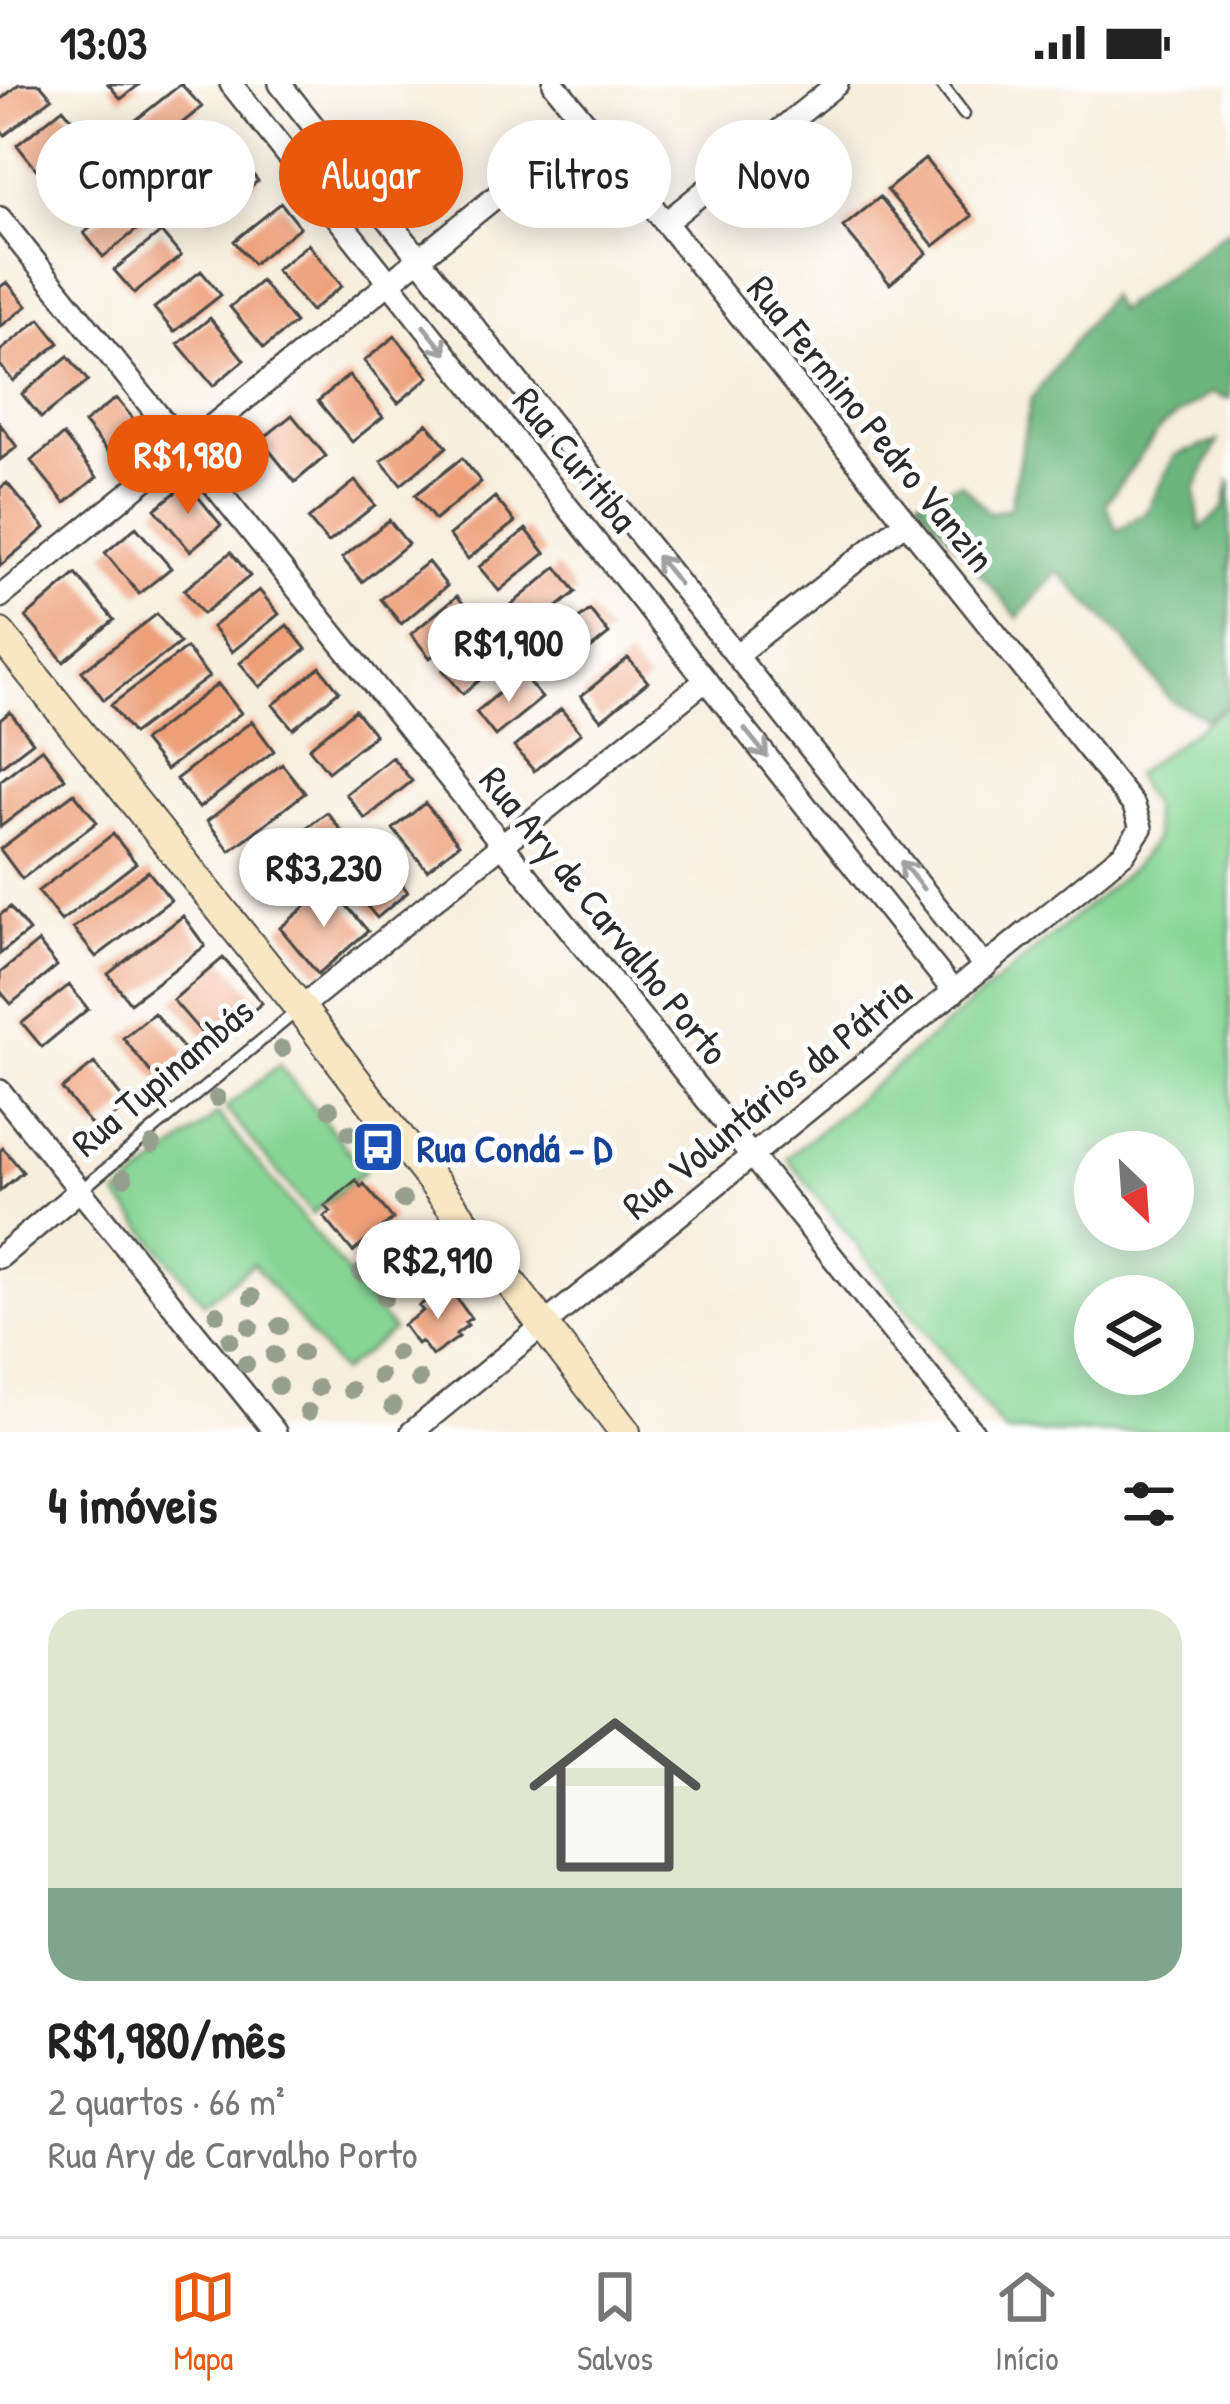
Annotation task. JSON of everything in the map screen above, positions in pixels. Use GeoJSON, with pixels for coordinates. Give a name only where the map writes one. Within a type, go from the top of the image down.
{"type":"FeatureCollection","features":[{"type":"Feature","properties":{"kind":"street","name":"Rua Curitiba"},"geometry":{"type":"LineString","coordinates":[[231,84],[954,992]]}},
{"type":"Feature","properties":{"kind":"street","name":"Rua Curitiba"},"geometry":{"type":"LineString","coordinates":[[280,84],[985,967]]}},
{"type":"Feature","properties":{"kind":"street","name":"Rua Fermino Pedro Vanzin"},"geometry":{"type":"LineString","coordinates":[[554,84],[583,120]]}},
{"type":"Feature","properties":{"kind":"street"},"geometry":{"type":"LineString","coordinates":[[671,218],[837,84]]}},
{"type":"Feature","properties":{"kind":"street"},"geometry":{"type":"LineString","coordinates":[[0,597],[487,203]]}},
{"type":"Feature","properties":{"kind":"street","name":"Rua Ary de Carvalho Porto"},"geometry":{"type":"LineString","coordinates":[[0,218],[973,1432]]}},
{"type":"Feature","properties":{"kind":"street","name":"Rua Fermino Pedro Vanzin"},"geometry":{"type":"LineString","coordinates":[[669,228],[1134,806]]}},
{"type":"Feature","properties":{"kind":"street"},"geometry":{"type":"LineString","coordinates":[[736,655],[905,521]]}},
{"type":"Feature","properties":{"kind":"street"},"geometry":{"type":"LineString","coordinates":[[0,634],[300,1008],[625,1432]]}},
{"type":"Feature","properties":{"kind":"street","name":"Rua Tupinambás"},"geometry":{"type":"LineString","coordinates":[[300,1008],[706,680]]}},
{"type":"Feature","properties":{"kind":"street","name":"Rua Voluntários da Pátria"},"geometry":{"type":"LineString","coordinates":[[412,1432],[1124,854],[1141,828],[1134,806]]}},
{"type":"Feature","properties":{"kind":"street"},"geometry":{"type":"LineString","coordinates":[[0,1091],[275,1432]]}},
{"type":"Feature","properties":{"kind":"street","name":"Rua Tupinambás"},"geometry":{"type":"LineString","coordinates":[[0,1256],[80,1190]]}},
{"type":"Feature","properties":{"kind":"lane"},"geometry":{"type":"LineString","coordinates":[[941,84],[964,114]]}},
{"type":"Feature","properties":{"kind":"lane","name":"Rua Tupinambás"},"geometry":{"type":"LineString","coordinates":[[80,1190],[300,1008]]}},
{"type":"Feature","properties":{"kind":"green space"},"geometry":{"type":"Polygon","coordinates":[[[1230,229],[1230,399],[1211,393],[1162,426],[1106,503],[1117,531],[1147,511],[1175,455],[1218,441],[1195,489],[1200,529],[1224,507],[1230,479],[1230,704],[1208,719],[1170,700],[1125,640],[1057,571],[1018,618],[917,499],[961,483],[989,513],[1010,508],[1031,399],[1109,295],[1117,311],[1230,229]]]}},
{"type":"Feature","properties":{"kind":"green space"},"geometry":{"type":"Polygon","coordinates":[[[1230,704],[1230,1432],[1005,1432],[787,1158],[1134,867],[1155,839],[1151,805],[1134,775],[1230,704]]]}},
{"type":"Feature","properties":{"kind":"green space"},"geometry":{"type":"Polygon","coordinates":[[[279,1065],[365,1171],[312,1214],[225,1108],[279,1065]]]}},
{"type":"Feature","properties":{"kind":"green space"},"geometry":{"type":"Polygon","coordinates":[[[218,1114],[393,1330],[341,1372],[253,1264],[204,1303],[117,1196],[218,1114]]]}},
{"type":"Feature","properties":{"kind":"building"},"geometry":{"type":"Polygon","coordinates":[[[19,84],[40,84],[52,98],[5,135],[0,129],[0,100],[19,84]]]}},
{"type":"Feature","properties":{"kind":"building"},"geometry":{"type":"Polygon","coordinates":[[[108,84],[140,84],[121,99],[108,84]]]}},
{"type":"Feature","properties":{"kind":"building"},"geometry":{"type":"Polygon","coordinates":[[[181,84],[202,107],[186,120],[136,120],[181,84]]]}},
{"type":"Feature","properties":{"kind":"building"},"geometry":{"type":"Polygon","coordinates":[[[63,108],[73,120],[48,120],[63,108]]]}},
{"type":"Feature","properties":{"kind":"building"},"geometry":{"type":"Polygon","coordinates":[[[36,130],[36,169],[17,145],[36,130]]]}},
{"type":"Feature","properties":{"kind":"building"},"geometry":{"type":"Polygon","coordinates":[[[925,159],[972,216],[934,246],[887,190],[925,159]]]}},
{"type":"Feature","properties":{"kind":"building"},"geometry":{"type":"Polygon","coordinates":[[[880,197],[927,253],[890,284],[844,228],[852,228],[852,220],[880,197]]]}},
{"type":"Feature","properties":{"kind":"building"},"geometry":{"type":"Polygon","coordinates":[[[279,205],[279,228],[299,228],[253,264],[234,241],[279,205]]]}},
{"type":"Feature","properties":{"kind":"building"},"geometry":{"type":"Polygon","coordinates":[[[90,228],[139,228],[103,257],[84,233],[90,228]]]}},
{"type":"Feature","properties":{"kind":"building"},"geometry":{"type":"Polygon","coordinates":[[[161,232],[181,256],[134,293],[114,270],[161,232]]]}},
{"type":"Feature","properties":{"kind":"building"},"geometry":{"type":"Polygon","coordinates":[[[308,244],[342,286],[311,311],[276,270],[308,244]]]}},
{"type":"Feature","properties":{"kind":"building"},"geometry":{"type":"Polygon","coordinates":[[[201,271],[221,295],[174,332],[154,308],[201,271]]]}},
{"type":"Feature","properties":{"kind":"building"},"geometry":{"type":"Polygon","coordinates":[[[261,281],[295,323],[264,348],[230,307],[261,281]]]}},
{"type":"Feature","properties":{"kind":"building"},"geometry":{"type":"Polygon","coordinates":[[[7,282],[27,306],[0,327],[0,287],[7,282]]]}},
{"type":"Feature","properties":{"kind":"building"},"geometry":{"type":"Polygon","coordinates":[[[210,318],[244,360],[213,386],[178,344],[210,318]]]}},
{"type":"Feature","properties":{"kind":"building"},"geometry":{"type":"Polygon","coordinates":[[[40,319],[59,343],[13,381],[0,365],[0,351],[40,319]]]}},
{"type":"Feature","properties":{"kind":"building"},"geometry":{"type":"Polygon","coordinates":[[[395,336],[429,377],[398,403],[364,361],[395,336]]]}},
{"type":"Feature","properties":{"kind":"building"},"geometry":{"type":"Polygon","coordinates":[[[68,356],[88,381],[41,418],[22,394],[68,356]]]}},
{"type":"Feature","properties":{"kind":"building"},"geometry":{"type":"Polygon","coordinates":[[[349,375],[383,417],[352,442],[318,401],[349,375]]]}},
{"type":"Feature","properties":{"kind":"building"},"geometry":{"type":"Polygon","coordinates":[[[116,398],[150,439],[119,465],[84,423],[116,398]]]}},
{"type":"Feature","properties":{"kind":"building"},"geometry":{"type":"Polygon","coordinates":[[[292,415],[326,456],[295,482],[261,440],[292,415]]]}},
{"type":"Feature","properties":{"kind":"building"},"geometry":{"type":"Polygon","coordinates":[[[427,423],[447,447],[401,485],[381,461],[427,423]]]}},
{"type":"Feature","properties":{"kind":"building"},"geometry":{"type":"Polygon","coordinates":[[[0,424],[17,447],[0,460],[0,424]]]}},
{"type":"Feature","properties":{"kind":"building"},"geometry":{"type":"Polygon","coordinates":[[[63,435],[97,477],[65,503],[31,461],[63,435]]]}},
{"type":"Feature","properties":{"kind":"building"},"geometry":{"type":"Polygon","coordinates":[[[462,458],[481,482],[435,520],[415,495],[462,458]]]}},
{"type":"Feature","properties":{"kind":"building"},"geometry":{"type":"Polygon","coordinates":[[[355,481],[375,505],[328,543],[308,519],[355,481]]]}},
{"type":"Feature","properties":{"kind":"building"},"geometry":{"type":"Polygon","coordinates":[[[7,483],[45,528],[0,566],[0,488],[7,483]]]}},
{"type":"Feature","properties":{"kind":"building"},"geometry":{"type":"Polygon","coordinates":[[[187,483],[221,525],[190,551],[155,509],[187,483]]]}},
{"type":"Feature","properties":{"kind":"building"},"geometry":{"type":"Polygon","coordinates":[[[495,497],[515,522],[468,559],[449,535],[495,497]]]}},
{"type":"Feature","properties":{"kind":"building"},"geometry":{"type":"Polygon","coordinates":[[[389,520],[408,544],[362,582],[342,558],[389,520]]]}},
{"type":"Feature","properties":{"kind":"building"},"geometry":{"type":"Polygon","coordinates":[[[136,527],[171,568],[139,594],[105,553],[136,527]]]}},
{"type":"Feature","properties":{"kind":"building"},"geometry":{"type":"Polygon","coordinates":[[[526,529],[545,553],[499,591],[479,567],[526,529]]]}},
{"type":"Feature","properties":{"kind":"building"},"geometry":{"type":"Polygon","coordinates":[[[231,552],[250,576],[203,614],[184,590],[231,552]]]}},
{"type":"Feature","properties":{"kind":"building"},"geometry":{"type":"Polygon","coordinates":[[[428,562],[447,586],[401,624],[381,599],[428,562]]]}},
{"type":"Feature","properties":{"kind":"building"},"geometry":{"type":"Polygon","coordinates":[[[557,567],[576,592],[530,629],[511,605],[557,567]]]}},
{"type":"Feature","properties":{"kind":"building"},"geometry":{"type":"Polygon","coordinates":[[[76,574],[114,620],[64,662],[26,617],[76,574]]]}},
{"type":"Feature","properties":{"kind":"building"},"geometry":{"type":"Polygon","coordinates":[[[259,590],[279,614],[232,652],[212,627],[259,590]]]}},
{"type":"Feature","properties":{"kind":"building"},"geometry":{"type":"Polygon","coordinates":[[[457,596],[477,620],[430,658],[411,634],[457,596]]]}},
{"type":"Feature","properties":{"kind":"building"},"geometry":{"type":"Polygon","coordinates":[[[590,610],[609,634],[563,671],[543,647],[590,610]]]}},
{"type":"Feature","properties":{"kind":"building"},"geometry":{"type":"Polygon","coordinates":[[[157,614],[180,643],[104,700],[82,671],[157,614]]]}},
{"type":"Feature","properties":{"kind":"building"},"geometry":{"type":"Polygon","coordinates":[[[287,625],[306,649],[260,687],[240,663],[287,625]]]}},
{"type":"Feature","properties":{"kind":"building"},"geometry":{"type":"Polygon","coordinates":[[[490,632],[509,656],[463,694],[443,670],[490,632]]]}},
{"type":"Feature","properties":{"kind":"building"},"geometry":{"type":"Polygon","coordinates":[[[186,648],[209,677],[133,734],[111,705],[186,648]]]}},
{"type":"Feature","properties":{"kind":"building"},"geometry":{"type":"Polygon","coordinates":[[[628,658],[648,682],[601,720],[581,696],[628,658]]]}},
{"type":"Feature","properties":{"kind":"building"},"geometry":{"type":"Polygon","coordinates":[[[320,667],[339,691],[293,729],[273,705],[320,667]]]}},
{"type":"Feature","properties":{"kind":"building"},"geometry":{"type":"Polygon","coordinates":[[[522,674],[542,698],[495,736],[476,712],[522,674]]]}},
{"type":"Feature","properties":{"kind":"building"},"geometry":{"type":"Polygon","coordinates":[[[218,684],[241,713],[166,770],[143,741],[218,684]]]}},
{"type":"Feature","properties":{"kind":"building"},"geometry":{"type":"Polygon","coordinates":[[[561,709],[581,733],[534,771],[514,747],[561,709]]]}},
{"type":"Feature","properties":{"kind":"building"},"geometry":{"type":"Polygon","coordinates":[[[355,710],[375,735],[328,772],[309,748],[355,710]]]}},
{"type":"Feature","properties":{"kind":"building"},"geometry":{"type":"Polygon","coordinates":[[[10,712],[33,742],[0,767],[0,720],[10,712]]]}},
{"type":"Feature","properties":{"kind":"building"},"geometry":{"type":"Polygon","coordinates":[[[252,721],[274,751],[199,808],[176,779],[252,721]]]}},
{"type":"Feature","properties":{"kind":"building"},"geometry":{"type":"Polygon","coordinates":[[[42,748],[65,778],[0,827],[0,781],[42,748]]]}},
{"type":"Feature","properties":{"kind":"building"},"geometry":{"type":"Polygon","coordinates":[[[392,757],[412,781],[365,819],[346,794],[392,757]]]}},
{"type":"Feature","properties":{"kind":"building"},"geometry":{"type":"Polygon","coordinates":[[[282,764],[305,793],[230,851],[207,821],[282,764]]]}},
{"type":"Feature","properties":{"kind":"building"},"geometry":{"type":"Polygon","coordinates":[[[74,793],[97,822],[22,879],[0,849],[74,793]]]}},
{"type":"Feature","properties":{"kind":"building"},"geometry":{"type":"Polygon","coordinates":[[[425,803],[459,844],[427,870],[393,829],[425,803]]]}},
{"type":"Feature","properties":{"kind":"building"},"geometry":{"type":"Polygon","coordinates":[[[327,812],[349,841],[274,898],[252,869],[327,812]]]}},
{"type":"Feature","properties":{"kind":"building"},"geometry":{"type":"Polygon","coordinates":[[[113,834],[136,863],[61,921],[38,891],[113,834]]]}},
{"type":"Feature","properties":{"kind":"building"},"geometry":{"type":"Polygon","coordinates":[[[374,851],[408,892],[377,918],[342,876],[374,851]]]}},
{"type":"Feature","properties":{"kind":"building"},"geometry":{"type":"Polygon","coordinates":[[[148,871],[171,900],[96,957],[73,928],[148,871]]]}},
{"type":"Feature","properties":{"kind":"building"},"geometry":{"type":"Polygon","coordinates":[[[330,886],[368,931],[318,974],[280,928],[330,886]]]}},
{"type":"Feature","properties":{"kind":"building"},"geometry":{"type":"Polygon","coordinates":[[[10,907],[29,931],[0,954],[0,915],[10,907]]]}},
{"type":"Feature","properties":{"kind":"building"},"geometry":{"type":"Polygon","coordinates":[[[183,916],[205,946],[130,1003],[108,974],[183,916]]]}},
{"type":"Feature","properties":{"kind":"building"},"geometry":{"type":"Polygon","coordinates":[[[38,942],[57,966],[11,1004],[0,991],[0,973],[38,942]]]}},
{"type":"Feature","properties":{"kind":"building"},"geometry":{"type":"Polygon","coordinates":[[[223,958],[262,1003],[212,1045],[173,1000],[223,958]]]}},
{"type":"Feature","properties":{"kind":"building"},"geometry":{"type":"Polygon","coordinates":[[[69,985],[88,1009],[42,1047],[22,1023],[69,985]]]}},
{"type":"Feature","properties":{"kind":"building"},"geometry":{"type":"Polygon","coordinates":[[[154,1013],[188,1054],[157,1080],[123,1038],[154,1013]]]}},
{"type":"Feature","properties":{"kind":"building"},"geometry":{"type":"Polygon","coordinates":[[[94,1063],[128,1105],[96,1131],[62,1089],[94,1063]]]}},
{"type":"Feature","properties":{"kind":"building"},"geometry":{"type":"Polygon","coordinates":[[[3,1148],[23,1172],[0,1191],[0,1151],[3,1148]]]}},
{"type":"Feature","properties":{"kind":"building"},"geometry":{"type":"Polygon","coordinates":[[[356,1180],[393,1219],[353,1252],[324,1217],[331,1212],[325,1206],[356,1180]]]}},
{"type":"Feature","properties":{"kind":"building"},"geometry":{"type":"Polygon","coordinates":[[[450,1289],[471,1318],[456,1334],[459,1337],[432,1356],[403,1325],[423,1311],[419,1306],[440,1290],[442,1294],[450,1289]]]}},
{"type":"Feature","properties":{"kind":"place","name":"Rua Condá - D"},"geometry":{"type":"Point","coordinates":[378,1147]}}]}
